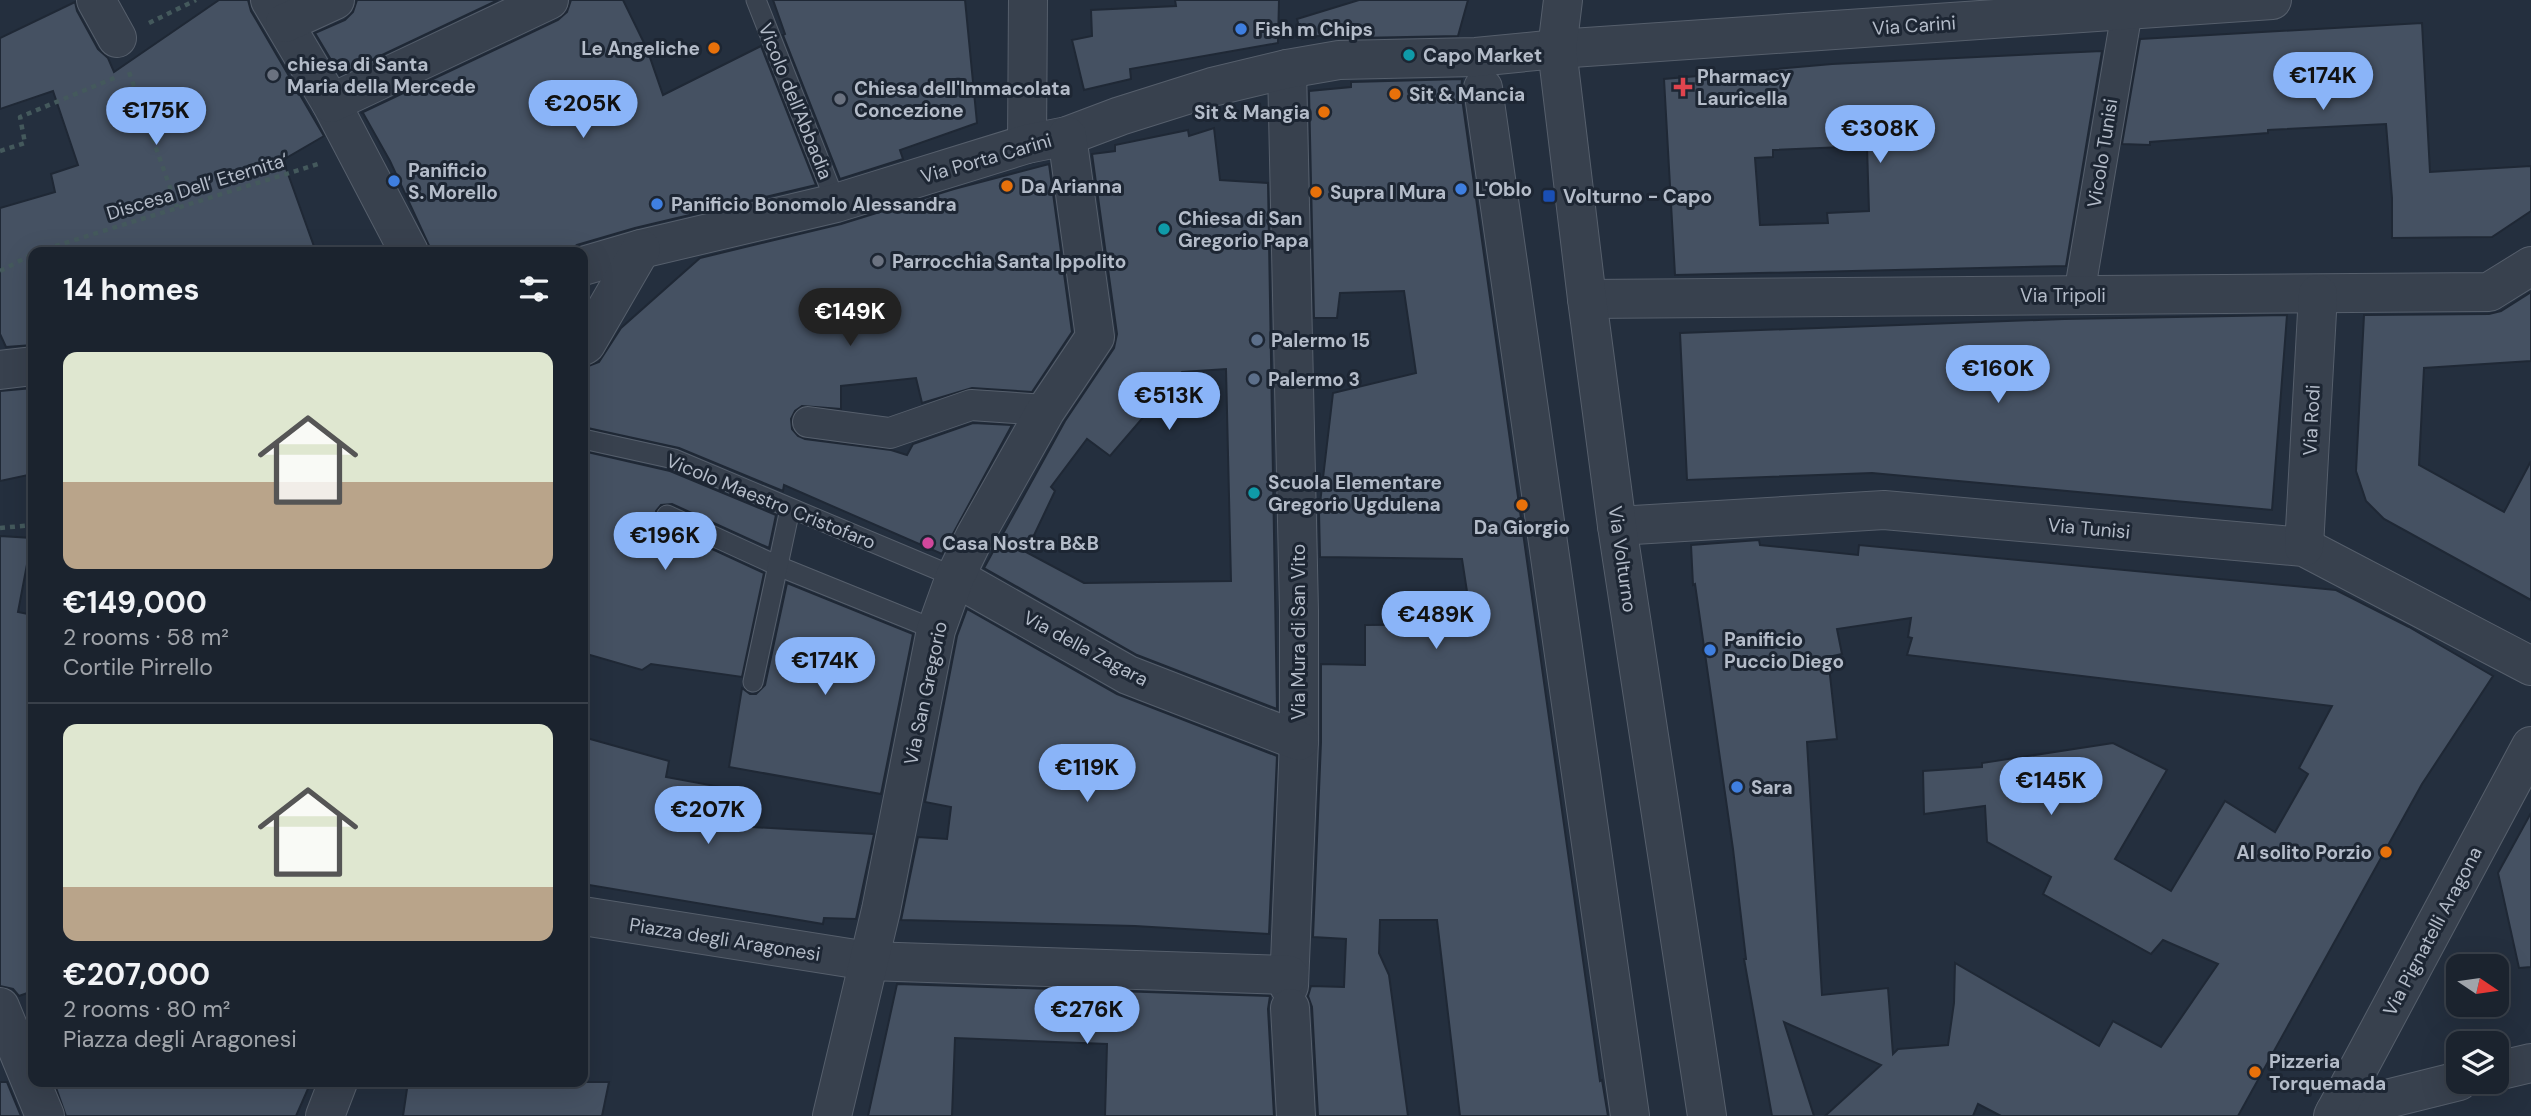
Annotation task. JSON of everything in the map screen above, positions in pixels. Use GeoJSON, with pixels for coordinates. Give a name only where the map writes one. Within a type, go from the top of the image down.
{"type":"FeatureCollection","features":[{"type":"Feature","properties":{"kind":"street"},"geometry":{"type":"LineString","coordinates":[[96,0],[123,55]]}},
{"type":"Feature","properties":{"kind":"street"},"geometry":{"type":"LineString","coordinates":[[335,0],[277,12],[331,103],[403,242]]}},
{"type":"Feature","properties":{"kind":"street"},"geometry":{"type":"LineString","coordinates":[[331,103],[549,0]]}},
{"type":"Feature","properties":{"kind":"street"},"geometry":{"type":"LineString","coordinates":[[1027,144],[1028,0]]}},
{"type":"Feature","properties":{"kind":"street","name":"Via Volturno"},"geometry":{"type":"LineString","coordinates":[[1563,0],[1557,49],[1587,299],[1618,526],[1707,1116]]}},
{"type":"Feature","properties":{"kind":"street","name":"Via Carini"},"geometry":{"type":"LineString","coordinates":[[1557,49],[1926,12],[2127,11],[2272,0]]}},
{"type":"Feature","properties":{"kind":"street","name":"Vicolo Tunisi"},"geometry":{"type":"LineString","coordinates":[[2079,295],[2127,11]]}},
{"type":"Feature","properties":{"kind":"street","name":"Via Porta Carini"},"geometry":{"type":"LineString","coordinates":[[588,265],[641,249],[836,203],[1027,144],[1067,135],[1212,87],[1287,69],[1348,59],[1476,57],[1557,49]]}},
{"type":"Feature","properties":{"kind":"street","name":"Via Mura di San Vito"},"geometry":{"type":"LineString","coordinates":[[1287,69],[1299,611],[1299,741],[1289,990],[1296,1116]]}},
{"type":"Feature","properties":{"kind":"street"},"geometry":{"type":"LineString","coordinates":[[1483,88],[1630,1116]]}},
{"type":"Feature","properties":{"kind":"street","name":"Via San Gregorio"},"geometry":{"type":"LineString","coordinates":[[832,1116],[881,910],[936,630],[975,536],[1046,410],[1094,337],[1067,135]]}},
{"type":"Feature","properties":{"kind":"street"},"geometry":{"type":"LineString","coordinates":[[588,341],[641,249]]}},
{"type":"Feature","properties":{"kind":"street","name":"Via Tripoli"},"geometry":{"type":"LineString","coordinates":[[1587,299],[2489,292],[2531,266]]}},
{"type":"Feature","properties":{"kind":"street","name":"Via Rodi"},"geometry":{"type":"LineString","coordinates":[[2304,547],[2318,294]]}},
{"type":"Feature","properties":{"kind":"street"},"geometry":{"type":"LineString","coordinates":[[0,370],[28,367]]}},
{"type":"Feature","properties":{"kind":"street"},"geometry":{"type":"LineString","coordinates":[[808,422],[890,433],[971,405],[1046,410]]}},
{"type":"Feature","properties":{"kind":"street","name":"Via Tunisi"},"geometry":{"type":"LineString","coordinates":[[1618,526],[1884,510],[2304,547],[2531,666]]}},
{"type":"Feature","properties":{"kind":"street","name":"Via della Zagara"},"geometry":{"type":"LineString","coordinates":[[956,577],[1128,675],[1299,741]]}},
{"type":"Feature","properties":{"kind":"street","name":"Via Pignatelli Aragona"},"geometry":{"type":"LineString","coordinates":[[2334,1114],[2531,746]]}},
{"type":"Feature","properties":{"kind":"street","name":"Piazza degli Aragonesi"},"geometry":{"type":"LineString","coordinates":[[588,917],[868,961],[1289,990]]}},
{"type":"Feature","properties":{"kind":"street"},"geometry":{"type":"LineString","coordinates":[[0,1007],[28,1075]]}},
{"type":"Feature","properties":{"kind":"street"},"geometry":{"type":"LineString","coordinates":[[2509,1068],[2531,1063]]}},
{"type":"Feature","properties":{"kind":"street"},"geometry":{"type":"LineString","coordinates":[[2334,1114],[2446,1084]]}},
{"type":"Feature","properties":{"kind":"street"},"geometry":{"type":"LineString","coordinates":[[33,1087],[45,1116]]}},
{"type":"Feature","properties":{"kind":"street"},"geometry":{"type":"LineString","coordinates":[[325,1116],[336,1087]]}},
{"type":"Feature","properties":{"kind":"lane","name":"Vicolo dell'Abbadia"},"geometry":{"type":"LineString","coordinates":[[756,0],[836,203]]}},
{"type":"Feature","properties":{"kind":"lane","name":"Vicolo Maestro Cristofaro"},"geometry":{"type":"LineString","coordinates":[[588,440],[674,459],[956,577]]}},
{"type":"Feature","properties":{"kind":"lane"},"geometry":{"type":"LineString","coordinates":[[753,682],[790,509]]}},
{"type":"Feature","properties":{"kind":"lane"},"geometry":{"type":"LineString","coordinates":[[667,515],[778,566],[936,630]]}},
{"type":"Feature","properties":{"kind":"path"},"geometry":{"type":"LineString","coordinates":[[0,151],[25,143],[20,117],[123,55],[196,0]]}},
{"type":"Feature","properties":{"kind":"path"},"geometry":{"type":"LineString","coordinates":[[123,55],[177,207]]}},
{"type":"Feature","properties":{"kind":"path","name":"Discesa Dell‘ Eternita‘"},"geometry":{"type":"LineString","coordinates":[[49,247],[318,164],[323,173]]}},
{"type":"Feature","properties":{"kind":"path","name":"Discesa Dell‘ Eternita‘"},"geometry":{"type":"LineString","coordinates":[[0,271],[28,257]]}},
{"type":"Feature","properties":{"kind":"path"},"geometry":{"type":"LineString","coordinates":[[0,528],[28,525]]}},
{"type":"Feature","properties":{"kind":"building"},"geometry":{"type":"Polygon","coordinates":[[[219,0],[248,0],[251,11],[324,136],[283,160],[314,247],[28,247],[28,345],[6,347],[0,334],[0,208],[55,192],[51,174],[78,165],[53,91],[0,109],[0,38],[75,2],[77,11],[98,49],[108,58],[114,72],[219,0]]]}},
{"type":"Feature","properties":{"kind":"building"},"geometry":{"type":"Polygon","coordinates":[[[357,0],[498,0],[340,75],[315,33],[345,20],[353,12],[357,0]]]}},
{"type":"Feature","properties":{"kind":"building"},"geometry":{"type":"Polygon","coordinates":[[[571,0],[623,0],[647,49],[663,95],[761,46],[816,185],[635,228],[574,247],[430,247],[390,161],[361,113],[558,20],[567,12],[571,0]]]}},
{"type":"Feature","properties":{"kind":"building"},"geometry":{"type":"Polygon","coordinates":[[[773,0],[965,0],[977,123],[900,150],[903,159],[840,179],[783,35],[785,34],[773,0]]]}},
{"type":"Feature","properties":{"kind":"building"},"geometry":{"type":"Polygon","coordinates":[[[1175,0],[1279,0],[1278,43],[1130,69],[1131,79],[1084,90],[1072,40],[1092,36],[1091,10],[1176,6],[1175,0]]]}},
{"type":"Feature","properties":{"kind":"building"},"geometry":{"type":"Polygon","coordinates":[[[1359,0],[1468,0],[1458,36],[1356,38],[1356,29],[1302,39],[1297,19],[1359,0]]]}},
{"type":"Feature","properties":{"kind":"building"},"geometry":{"type":"Polygon","coordinates":[[[2422,23],[2430,172],[2531,166],[2531,211],[2492,237],[2392,238],[2392,198],[2386,124],[2268,130],[2268,133],[2150,142],[2150,145],[2122,144],[2140,39],[2422,23]]]}},
{"type":"Feature","properties":{"kind":"building"},"geometry":{"type":"Polygon","coordinates":[[[2102,51],[2066,266],[1675,275],[1664,79],[1832,64],[2102,51]],[[1867,146],[1773,150],[1773,157],[1755,158],[1760,225],[1828,223],[1827,213],[1869,211],[1867,146]]]}},
{"type":"Feature","properties":{"kind":"building"},"geometry":{"type":"Polygon","coordinates":[[[1462,79],[1461,91],[1600,1081],[1602,1080],[1608,1116],[1460,1116],[1437,920],[1380,920],[1379,953],[1389,975],[1408,1116],[1318,1116],[1312,1007],[1308,996],[1311,986],[1344,987],[1346,939],[1313,937],[1321,742],[1321,664],[1365,665],[1365,625],[1472,624],[1462,559],[1320,557],[1319,512],[1333,393],[1416,373],[1404,291],[1340,293],[1337,318],[1314,318],[1309,91],[1351,87],[1351,82],[1462,79]]]}},
{"type":"Feature","properties":{"kind":"building"},"geometry":{"type":"Polygon","coordinates":[[[1214,128],[1220,180],[1268,183],[1277,709],[1137,655],[984,568],[1065,421],[1114,348],[1117,334],[1092,154],[1115,151],[1115,145],[1188,130],[1189,136],[1214,128]],[[1226,369],[1182,372],[1110,456],[1087,439],[1051,487],[1055,491],[1026,552],[1084,583],[1231,581],[1226,369]]]}},
{"type":"Feature","properties":{"kind":"building"},"geometry":{"type":"Polygon","coordinates":[[[1049,164],[1072,332],[1032,392],[972,388],[922,403],[916,378],[841,386],[841,409],[802,406],[795,411],[791,419],[792,429],[805,439],[891,450],[907,455],[913,444],[973,423],[1012,425],[942,554],[784,485],[783,491],[679,448],[588,428],[588,366],[599,362],[621,328],[700,258],[841,224],[954,189],[1049,164]]]}},
{"type":"Feature","properties":{"kind":"building"},"geometry":{"type":"Polygon","coordinates":[[[2531,292],[2531,361],[2424,368],[2419,465],[2504,512],[2531,461],[2531,600],[2384,519],[2366,501],[2356,471],[2364,315],[2489,314],[2501,311],[2531,292]]]}},
{"type":"Feature","properties":{"kind":"building"},"geometry":{"type":"Polygon","coordinates":[[[2287,315],[2272,510],[1872,473],[1687,480],[1680,333],[2064,319],[2287,315]]]}},
{"type":"Feature","properties":{"kind":"building"},"geometry":{"type":"Polygon","coordinates":[[[28,388],[28,475],[0,481],[0,391],[28,388]]]}},
{"type":"Feature","properties":{"kind":"building"},"geometry":{"type":"Polygon","coordinates":[[[588,452],[670,471],[776,515],[769,548],[672,504],[661,505],[656,511],[657,521],[662,526],[764,573],[742,677],[651,664],[642,670],[588,654],[588,452]]]}},
{"type":"Feature","properties":{"kind":"building"},"geometry":{"type":"Polygon","coordinates":[[[0,536],[28,538],[28,559],[18,612],[28,614],[28,993],[19,996],[13,989],[0,986],[0,536]]]}},
{"type":"Feature","properties":{"kind":"building"},"geometry":{"type":"Polygon","coordinates":[[[1759,540],[1760,545],[1858,555],[1859,545],[2336,590],[2409,627],[2493,676],[2422,784],[2238,1116],[2001,1116],[1978,1104],[1973,1116],[1825,1116],[1881,1065],[1784,1022],[1814,1116],[1772,1116],[1744,959],[1733,849],[1695,584],[1693,585],[1691,545],[1759,540]],[[1911,618],[1837,629],[1842,654],[1828,657],[1837,739],[1807,742],[1822,995],[1888,988],[1893,1054],[1898,1049],[1948,1045],[1954,1003],[1955,963],[2099,1046],[2113,1021],[2161,1047],[2218,964],[2163,940],[2151,954],[2043,894],[2051,877],[1987,842],[1985,806],[1924,814],[1923,771],[1982,767],[1982,763],[2113,743],[2167,770],[2115,859],[2171,891],[2225,801],[2275,832],[2308,774],[2299,768],[2332,706],[1907,655],[1912,638],[1908,637],[1911,618]]]}},
{"type":"Feature","properties":{"kind":"building"},"geometry":{"type":"Polygon","coordinates":[[[787,583],[913,634],[881,794],[729,767],[742,688],[750,694],[756,694],[765,685],[787,583]]]}},
{"type":"Feature","properties":{"kind":"building"},"geometry":{"type":"Polygon","coordinates":[[[967,609],[1117,694],[1277,756],[1269,934],[1135,926],[901,920],[918,837],[947,839],[951,807],[925,802],[957,636],[967,609]]]}},
{"type":"Feature","properties":{"kind":"building"},"geometry":{"type":"Polygon","coordinates":[[[588,738],[669,761],[666,777],[726,788],[718,825],[874,834],[856,919],[824,918],[823,924],[588,885],[588,738]]]}},
{"type":"Feature","properties":{"kind":"building"},"geometry":{"type":"Polygon","coordinates":[[[2531,813],[2531,967],[2519,968],[2498,873],[2531,813]]]}},
{"type":"Feature","properties":{"kind":"building"},"geometry":{"type":"Polygon","coordinates":[[[897,984],[1270,996],[1268,1009],[1274,1116],[1105,1116],[1107,1044],[955,1038],[952,1116],[868,1116],[897,984]]]}},
{"type":"Feature","properties":{"kind":"building"},"geometry":{"type":"Polygon","coordinates":[[[0,1082],[7,1082],[21,1116],[0,1116],[0,1082]]]}},
{"type":"Feature","properties":{"kind":"building"},"geometry":{"type":"Polygon","coordinates":[[[588,1082],[609,1082],[602,1116],[403,1116],[407,1087],[588,1087],[588,1082]]]}},
{"type":"Feature","properties":{"kind":"building"},"geometry":{"type":"Polygon","coordinates":[[[56,1087],[309,1087],[296,1116],[66,1116],[56,1087]]]}},
{"type":"Feature","properties":{"kind":"place","name":"Fish m Chips"},"geometry":{"type":"Point","coordinates":[1241,29]}},
{"type":"Feature","properties":{"kind":"place","name":"Le Angeliche"},"geometry":{"type":"Point","coordinates":[714,48]}},
{"type":"Feature","properties":{"kind":"place","name":"Capo Market"},"geometry":{"type":"Point","coordinates":[1409,55]}},
{"type":"Feature","properties":{"kind":"place","name":"chiesa di Santa Maria della Mercede"},"geometry":{"type":"Point","coordinates":[273,75]}},
{"type":"Feature","properties":{"kind":"place","name":"Pharmacy Lauricella"},"geometry":{"type":"Point","coordinates":[1683,87]}},
{"type":"Feature","properties":{"kind":"place","name":"Sit & Mancia"},"geometry":{"type":"Point","coordinates":[1395,94]}},
{"type":"Feature","properties":{"kind":"place","name":"Chiesa dell'Immacolata Concezione"},"geometry":{"type":"Point","coordinates":[840,99]}},
{"type":"Feature","properties":{"kind":"place","name":"Sit & Mangia"},"geometry":{"type":"Point","coordinates":[1324,112]}},
{"type":"Feature","properties":{"kind":"place","name":"Panificio S. Morello"},"geometry":{"type":"Point","coordinates":[394,181]}},
{"type":"Feature","properties":{"kind":"place","name":"Da Arianna"},"geometry":{"type":"Point","coordinates":[1007,186]}},
{"type":"Feature","properties":{"kind":"place","name":"L'Oblo"},"geometry":{"type":"Point","coordinates":[1461,189]}},
{"type":"Feature","properties":{"kind":"place","name":"Supra I Mura"},"geometry":{"type":"Point","coordinates":[1316,192]}},
{"type":"Feature","properties":{"kind":"place","name":"Volturno - Capo"},"geometry":{"type":"Point","coordinates":[1549,196]}},
{"type":"Feature","properties":{"kind":"place","name":"Panificio Bonomolo Alessandra"},"geometry":{"type":"Point","coordinates":[657,204]}},
{"type":"Feature","properties":{"kind":"place","name":"Chiesa di San Gregorio Papa"},"geometry":{"type":"Point","coordinates":[1164,229]}},
{"type":"Feature","properties":{"kind":"place","name":"Parrocchia Santa Ippolito"},"geometry":{"type":"Point","coordinates":[878,261]}},
{"type":"Feature","properties":{"kind":"place","name":"Palermo 15"},"geometry":{"type":"Point","coordinates":[1257,340]}},
{"type":"Feature","properties":{"kind":"place","name":"Palermo 3"},"geometry":{"type":"Point","coordinates":[1254,379]}},
{"type":"Feature","properties":{"kind":"place","name":"Scuola Elementare Gregorio Ugdulena"},"geometry":{"type":"Point","coordinates":[1254,493]}},
{"type":"Feature","properties":{"kind":"place","name":"Da Giorgio"},"geometry":{"type":"Point","coordinates":[1522,505]}},
{"type":"Feature","properties":{"kind":"place","name":"Casa Nostra B&B"},"geometry":{"type":"Point","coordinates":[928,543]}},
{"type":"Feature","properties":{"kind":"place","name":"Panificio Puccio Diego"},"geometry":{"type":"Point","coordinates":[1710,650]}},
{"type":"Feature","properties":{"kind":"place","name":"Sara"},"geometry":{"type":"Point","coordinates":[1737,787]}},
{"type":"Feature","properties":{"kind":"place","name":"Al solito Porzio"},"geometry":{"type":"Point","coordinates":[2386,852]}},
{"type":"Feature","properties":{"kind":"place","name":"Pizzeria Torquemada"},"geometry":{"type":"Point","coordinates":[2255,1072]}}]}
